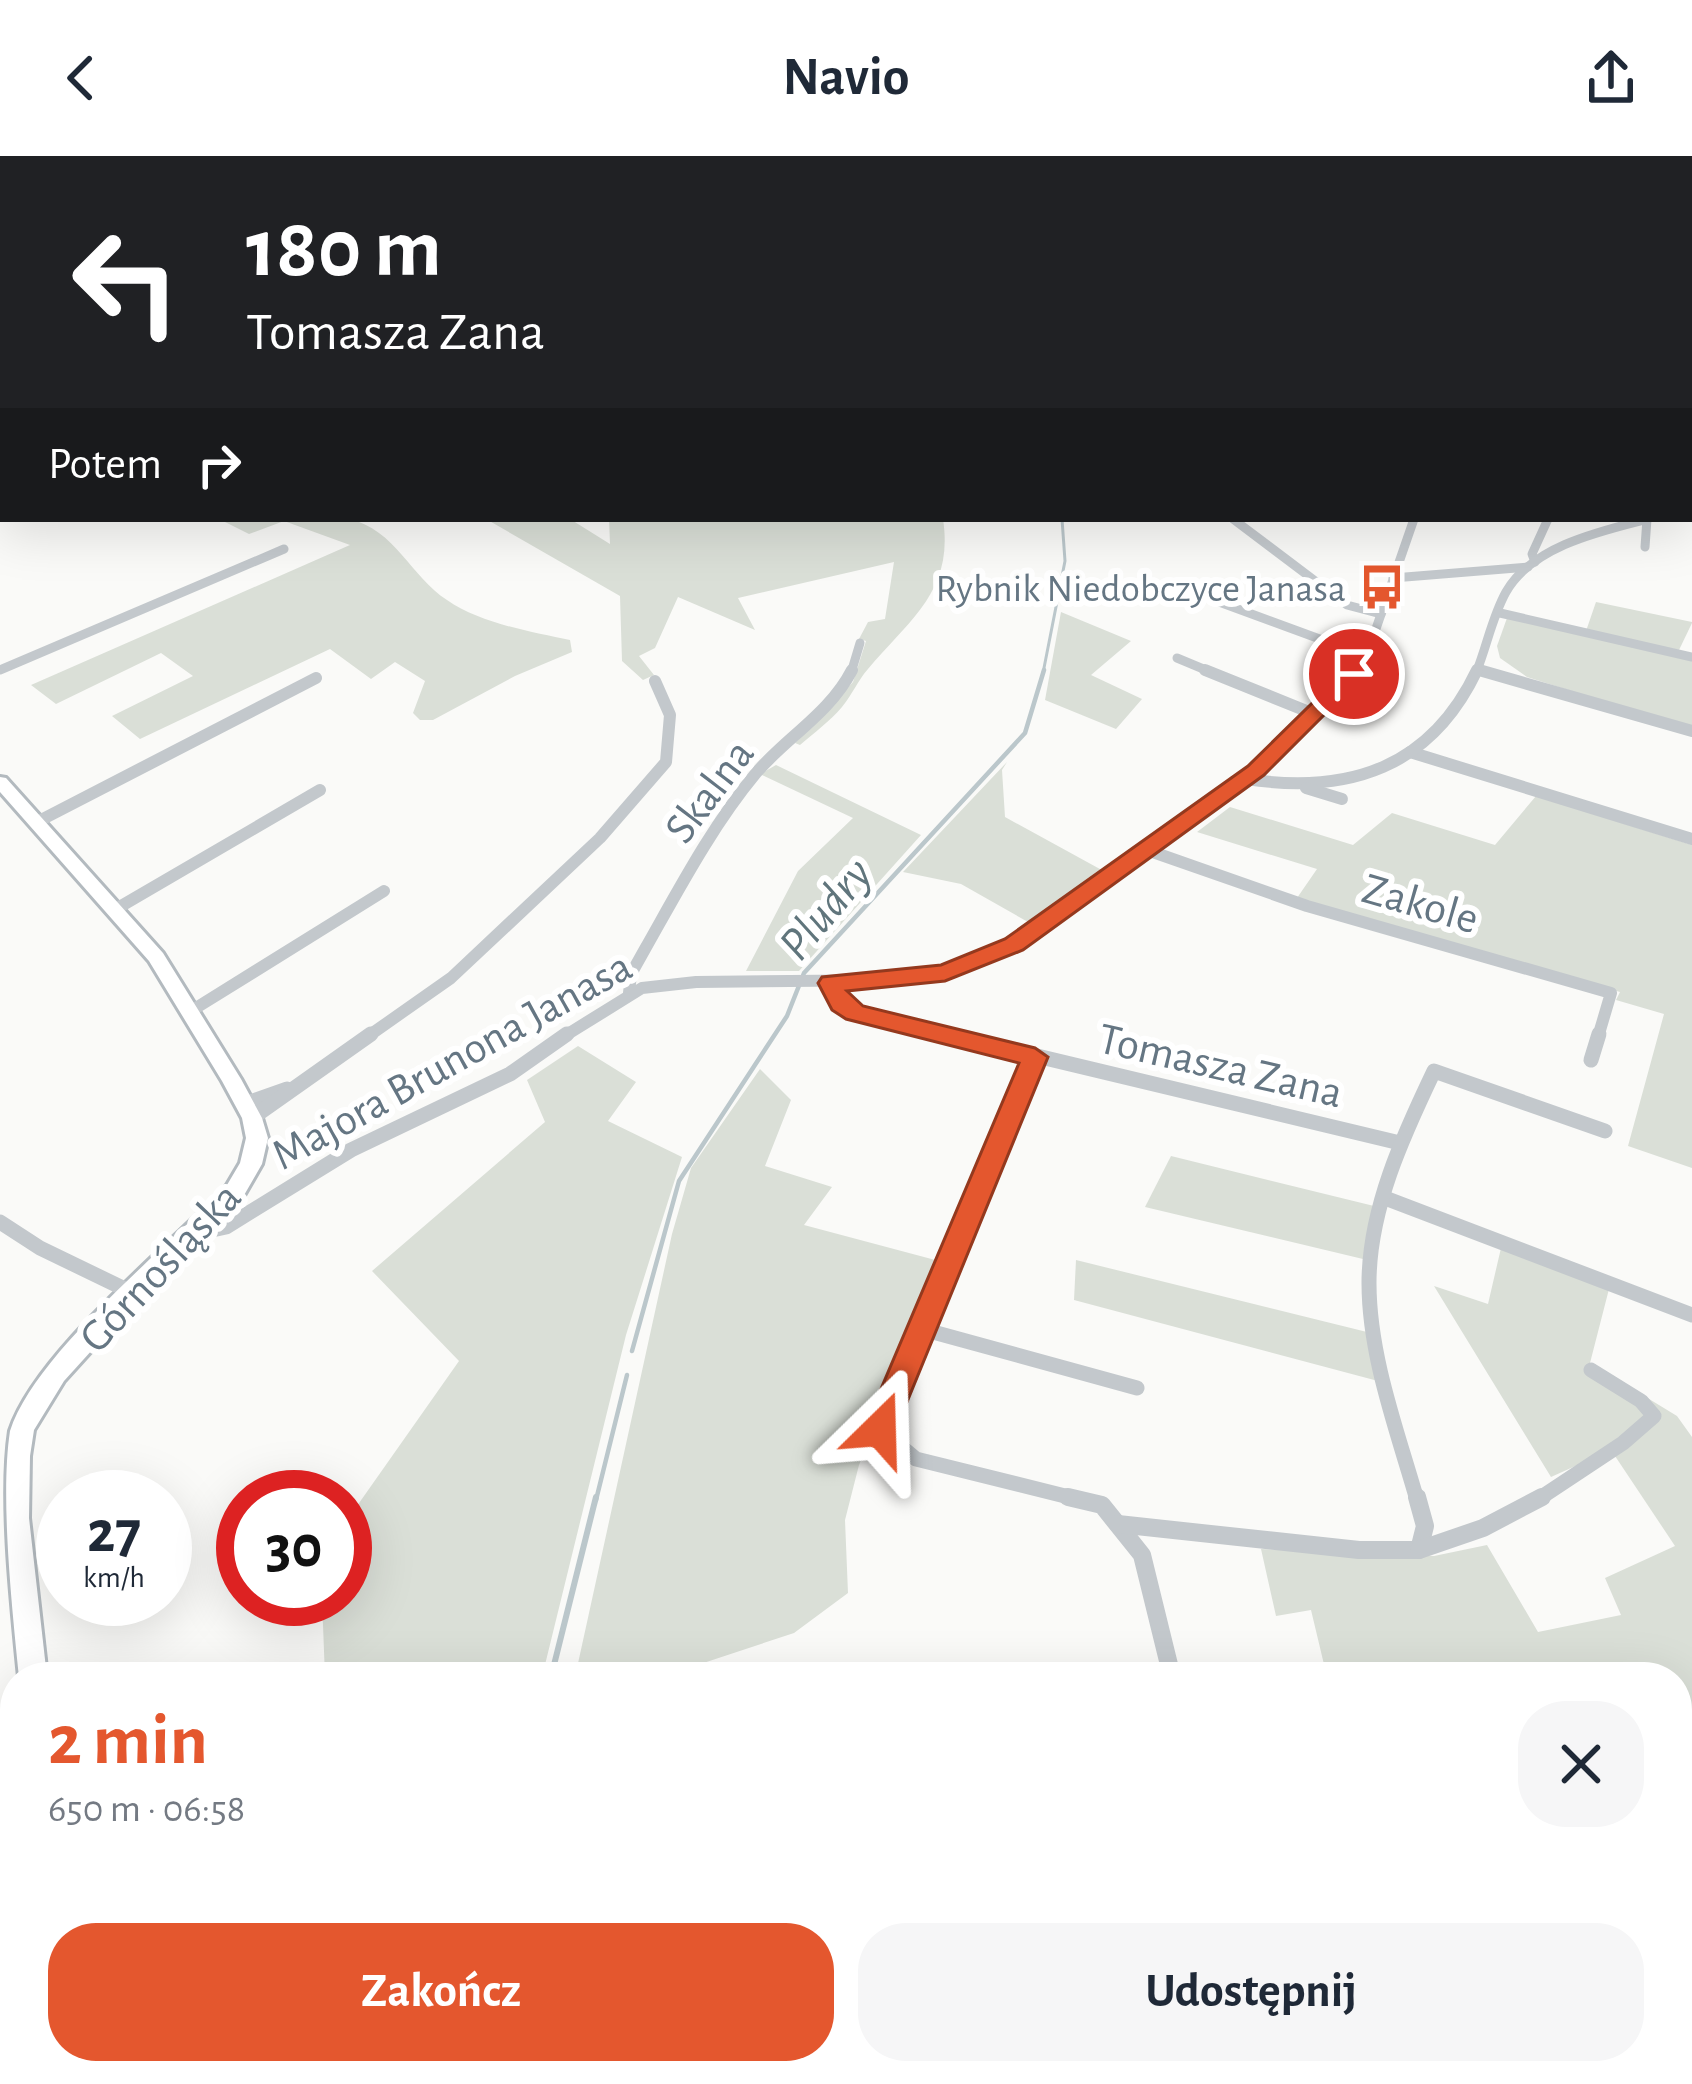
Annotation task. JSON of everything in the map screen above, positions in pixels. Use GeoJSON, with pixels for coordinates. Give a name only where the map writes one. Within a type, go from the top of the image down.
{"type":"FeatureCollection","features":[{"type":"Feature","properties":{"kind":"street"},"geometry":{"type":"LineString","coordinates":[[1237,522],[1346,605],[1381,614]]}},
{"type":"Feature","properties":{"kind":"street","name":"Majora Brunona Janasa"},"geometry":{"type":"LineString","coordinates":[[194,1234],[226,1227],[351,1150],[511,1074],[629,993],[668,983],[918,978],[986,959],[1033,932],[1246,778],[1314,714],[1366,656],[1413,522]]}},
{"type":"Feature","properties":{"kind":"street"},"geometry":{"type":"LineString","coordinates":[[1302,787],[1352,776],[1410,752],[1448,724],[1478,669],[1509,589],[1532,564],[1547,522]]}},
{"type":"Feature","properties":{"kind":"street"},"geometry":{"type":"LineString","coordinates":[[1393,578],[1532,564],[1636,522]]}},
{"type":"Feature","properties":{"kind":"street"},"geometry":{"type":"LineString","coordinates":[[1646,547],[1648,522]]}},
{"type":"Feature","properties":{"kind":"street"},"geometry":{"type":"LineString","coordinates":[[0,670],[284,549]]}},
{"type":"Feature","properties":{"kind":"street"},"geometry":{"type":"LineString","coordinates":[[1200,596],[1366,656]]}},
{"type":"Feature","properties":{"kind":"street"},"geometry":{"type":"LineString","coordinates":[[1500,613],[1692,656]]}},
{"type":"Feature","properties":{"kind":"street","name":"Skalna"},"geometry":{"type":"LineString","coordinates":[[629,993],[631,974],[702,853],[755,774],[839,695],[855,670],[860,643]]}},
{"type":"Feature","properties":{"kind":"street"},"geometry":{"type":"LineString","coordinates":[[1177,658],[1314,714]]}},
{"type":"Feature","properties":{"kind":"street"},"geometry":{"type":"LineString","coordinates":[[1478,669],[1692,731]]}},
{"type":"Feature","properties":{"kind":"street"},"geometry":{"type":"LineString","coordinates":[[37,822],[316,679]]}},
{"type":"Feature","properties":{"kind":"street"},"geometry":{"type":"LineString","coordinates":[[0,782],[156,957],[248,1111],[298,1086],[451,978],[600,838],[666,762],[670,715],[655,682]]}},
{"type":"Feature","properties":{"kind":"street"},"geometry":{"type":"LineString","coordinates":[[1410,752],[1692,839]]}},
{"type":"Feature","properties":{"kind":"street"},"geometry":{"type":"LineString","coordinates":[[1246,778],[1342,799]]}},
{"type":"Feature","properties":{"kind":"street"},"geometry":{"type":"LineString","coordinates":[[116,909],[320,790]]}},
{"type":"Feature","properties":{"kind":"street","name":"Zakole"},"geometry":{"type":"LineString","coordinates":[[1147,850],[1307,906],[1611,993],[1591,1060]]}},
{"type":"Feature","properties":{"kind":"street"},"geometry":{"type":"LineString","coordinates":[[191,1012],[384,891]]}},
{"type":"Feature","properties":{"kind":"street","name":"Tomasza Zana"},"geometry":{"type":"LineString","coordinates":[[824,983],[855,1013],[1400,1144]]}},
{"type":"Feature","properties":{"kind":"street"},"geometry":{"type":"LineString","coordinates":[[1035,1057],[880,1429],[916,1459],[1102,1505],[1142,1555],[1168,1662]]}},
{"type":"Feature","properties":{"kind":"street"},"geometry":{"type":"LineString","coordinates":[[1419,1550],[1425,1526],[1386,1383],[1369,1289],[1370,1256],[1400,1144],[1434,1071],[1605,1131]]}},
{"type":"Feature","properties":{"kind":"street","name":"Górnośląska"},"geometry":{"type":"LineString","coordinates":[[31,1662],[8,1461],[45,1388],[235,1191],[251,1164],[256,1138],[248,1111]]}},
{"type":"Feature","properties":{"kind":"street"},"geometry":{"type":"LineString","coordinates":[[1385,1198],[1692,1315]]}},
{"type":"Feature","properties":{"kind":"street"},"geometry":{"type":"LineString","coordinates":[[0,1222],[40,1248],[135,1294]]}},
{"type":"Feature","properties":{"kind":"street"},"geometry":{"type":"LineString","coordinates":[[922,1329],[1137,1388]]}},
{"type":"Feature","properties":{"kind":"street"},"geometry":{"type":"LineString","coordinates":[[1118,1525],[1359,1550],[1419,1550],[1472,1536],[1532,1507],[1650,1423],[1654,1416],[1640,1401],[1591,1370]]}},
{"type":"Feature","properties":{"kind":"shaded area"},"geometry":{"type":"Polygon","coordinates":[[[225,522],[281,522],[249,534],[225,522]]]}},
{"type":"Feature","properties":{"kind":"shaded area"},"geometry":{"type":"Polygon","coordinates":[[[287,522],[365,524],[391,543],[447,600],[490,621],[570,640],[572,652],[433,720],[420,720],[413,713],[425,681],[395,662],[371,679],[330,649],[140,739],[112,716],[193,676],[161,653],[56,704],[31,685],[350,545],[287,522]]]}},
{"type":"Feature","properties":{"kind":"shaded area"},"geometry":{"type":"Polygon","coordinates":[[[491,522],[575,522],[610,544],[609,522],[943,522],[942,566],[925,602],[864,673],[842,707],[800,745],[795,743],[853,682],[866,641],[859,639],[868,622],[885,619],[894,562],[738,598],[755,630],[678,597],[655,648],[639,656],[654,675],[643,680],[622,661],[620,596],[491,522]]]}},
{"type":"Feature","properties":{"kind":"shaded area"},"geometry":{"type":"Polygon","coordinates":[[[1596,602],[1692,623],[1679,650],[1586,631],[1596,602]]]}},
{"type":"Feature","properties":{"kind":"shaded area"},"geometry":{"type":"Polygon","coordinates":[[[1061,612],[1131,641],[1091,675],[1142,699],[1116,729],[1045,700],[1061,612]]]}},
{"type":"Feature","properties":{"kind":"shaded area"},"geometry":{"type":"Polygon","coordinates":[[[1507,618],[1692,659],[1692,729],[1527,677],[1500,658],[1497,646],[1507,618]]]}},
{"type":"Feature","properties":{"kind":"shaded area"},"geometry":{"type":"Polygon","coordinates":[[[1007,762],[1002,770],[1005,817],[1109,874],[1035,926],[961,884],[903,872],[1007,762]]]}},
{"type":"Feature","properties":{"kind":"shaded area"},"geometry":{"type":"Polygon","coordinates":[[[776,765],[921,835],[799,971],[746,971],[798,871],[853,818],[760,774],[776,765]]]}},
{"type":"Feature","properties":{"kind":"shaded area"},"geometry":{"type":"Polygon","coordinates":[[[1536,796],[1692,845],[1692,1168],[1628,1146],[1664,1014],[1616,1000],[1620,992],[1297,898],[1317,869],[1197,832],[1230,807],[1353,845],[1392,813],[1495,845],[1536,796]]]}},
{"type":"Feature","properties":{"kind":"shaded area"},"geometry":{"type":"Polygon","coordinates":[[[578,1046],[636,1082],[608,1121],[682,1157],[626,1335],[546,1662],[324,1662],[323,1626],[372,1626],[372,1485],[459,1361],[372,1271],[545,1122],[527,1080],[578,1046]]]}},
{"type":"Feature","properties":{"kind":"shaded area"},"geometry":{"type":"Polygon","coordinates":[[[760,1069],[791,1100],[765,1166],[832,1187],[804,1225],[939,1261],[859,1465],[845,1520],[848,1593],[794,1633],[706,1662],[578,1662],[672,1234],[691,1168],[760,1069]]]}},
{"type":"Feature","properties":{"kind":"shaded area"},"geometry":{"type":"Polygon","coordinates":[[[1171,1156],[1374,1206],[1363,1259],[1145,1207],[1171,1156]]]}},
{"type":"Feature","properties":{"kind":"shaded area"},"geometry":{"type":"Polygon","coordinates":[[[1501,1248],[1609,1289],[1590,1363],[1677,1416],[1692,1437],[1692,1662],[1323,1662],[1311,1610],[1276,1616],[1261,1549],[1434,1556],[1487,1545],[1538,1632],[1621,1615],[1605,1578],[1675,1546],[1611,1450],[1551,1477],[1434,1286],[1488,1304],[1501,1248]]]}},
{"type":"Feature","properties":{"kind":"shaded area"},"geometry":{"type":"Polygon","coordinates":[[[1076,1260],[1371,1333],[1378,1381],[1074,1300],[1076,1260]]]}},
{"type":"Feature","properties":{"kind":"waterway","name":"Pludry"},"geometry":{"type":"LineString","coordinates":[[1043,673],[1065,561],[1062,522]]}},
{"type":"Feature","properties":{"kind":"waterway","name":"Pludry"},"geometry":{"type":"LineString","coordinates":[[632,1351],[679,1181],[787,1016],[804,973],[1025,733],[1044,670]]}},
{"type":"Feature","properties":{"kind":"waterway","name":"Pludry"},"geometry":{"type":"LineString","coordinates":[[596,1500],[627,1375]]}},
{"type":"Feature","properties":{"kind":"waterway","name":"Pludry"},"geometry":{"type":"LineString","coordinates":[[555,1662],[596,1497]]}},
{"type":"Feature","properties":{"kind":"place","name":"Rybnik Niedobczyce Janasa"},"geometry":{"type":"Point","coordinates":[1382,587]}},
{"type":"Feature","properties":{"kind":"route"},"geometry":{"type":"LineString","coordinates":[[880,1429],[1035,1057],[855,1013],[841,1004],[831,983],[886,982],[945,973],[1014,944],[1256,770],[1354,674]]}}]}
